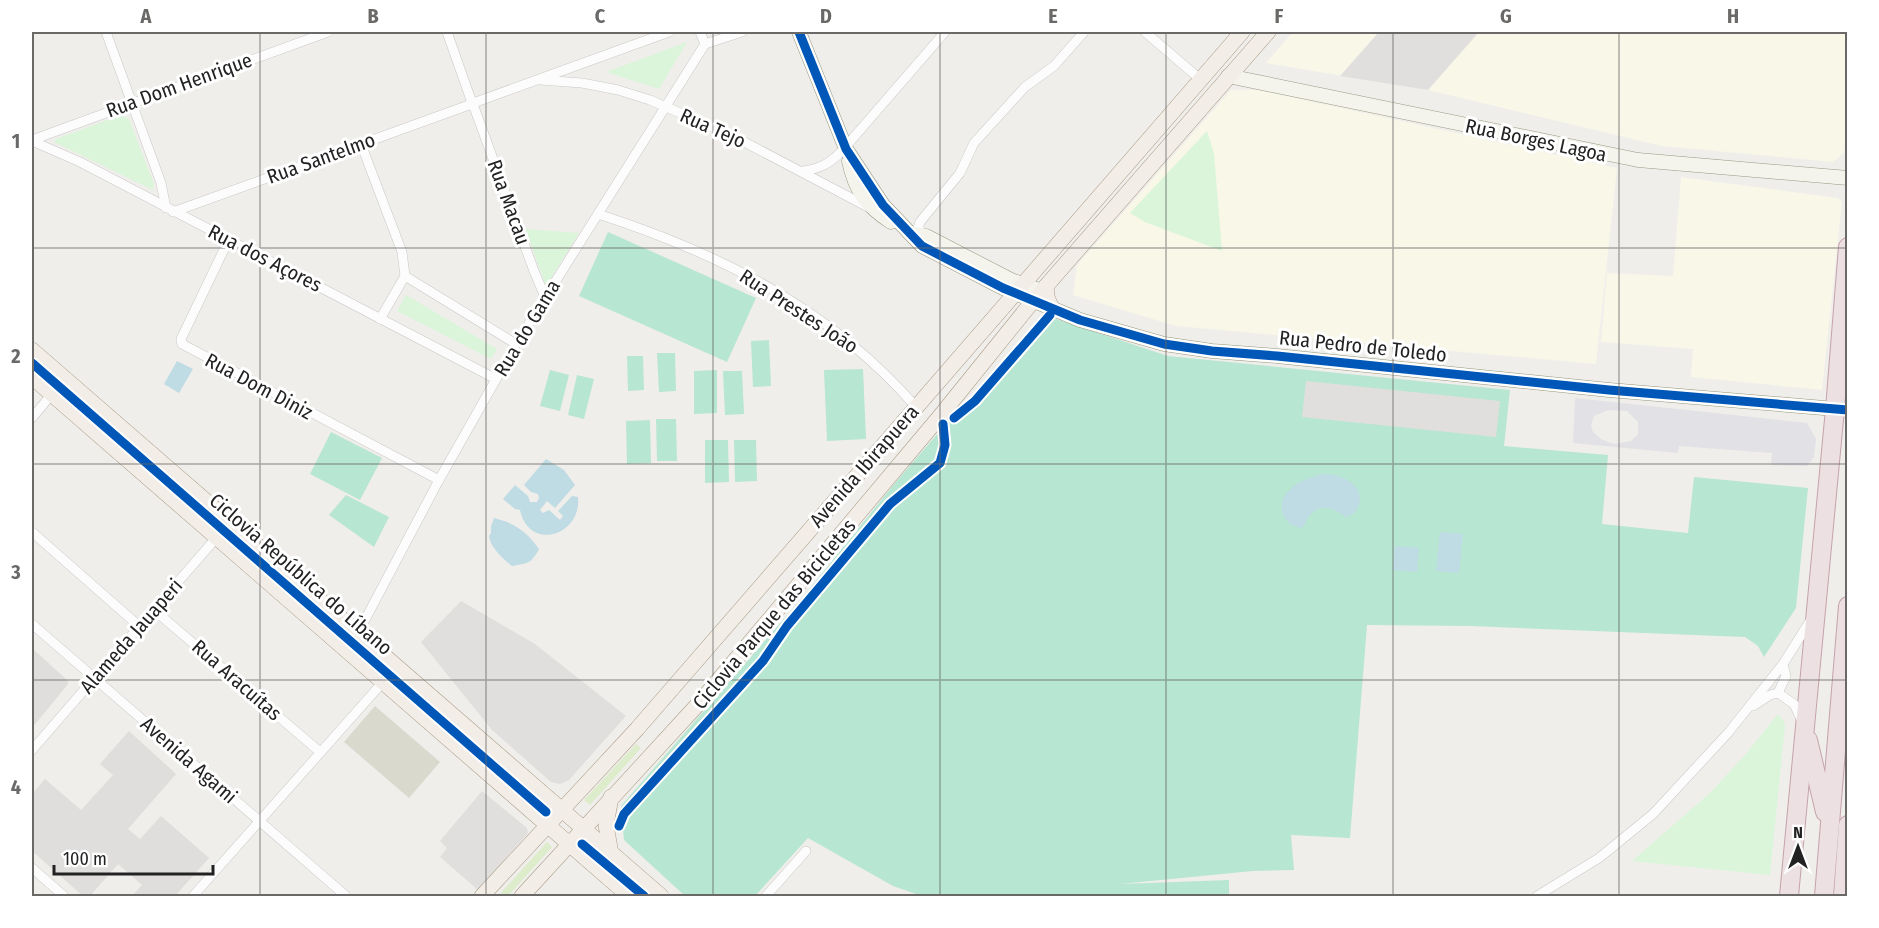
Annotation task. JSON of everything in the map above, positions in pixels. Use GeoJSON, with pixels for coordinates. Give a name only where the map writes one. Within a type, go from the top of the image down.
{"type":"FeatureCollection","features":[{"type":"Feature","properties":{"kind":"highway"},"geometry":{"type":"LineString","coordinates":[[1789,897],[1815,613],[1842,410],[1848,247]]}},
{"type":"Feature","properties":{"kind":"highway"},"geometry":{"type":"LineString","coordinates":[[1824,897],[1848,606]]}},
{"type":"Feature","properties":{"kind":"highway"},"geometry":{"type":"LineString","coordinates":[[1804,726],[1829,830]]}},
{"type":"Feature","properties":{"kind":"highway"},"geometry":{"type":"LineString","coordinates":[[1843,897],[1848,825]]}},
{"type":"Feature","properties":{"kind":"main road","name":"Avenida Ibirapuera"},"geometry":{"type":"LineString","coordinates":[[482,897],[637,729],[1242,32]]}},
{"type":"Feature","properties":{"kind":"main road","name":"Avenida Ibirapuera"},"geometry":{"type":"LineString","coordinates":[[522,897],[700,702],[1040,292],[1268,32]]}},
{"type":"Feature","properties":{"kind":"main road"},"geometry":{"type":"LineString","coordinates":[[1228,76],[1224,63],[1229,46]]}},
{"type":"Feature","properties":{"kind":"main road"},"geometry":{"type":"LineString","coordinates":[[1040,292],[1047,297],[1052,309]]}},
{"type":"Feature","properties":{"kind":"main road"},"geometry":{"type":"LineString","coordinates":[[32,350],[661,897]]}},
{"type":"Feature","properties":{"kind":"main road"},"geometry":{"type":"LineString","coordinates":[[32,377],[629,897]]}},
{"type":"Feature","properties":{"kind":"main road"},"geometry":{"type":"LineString","coordinates":[[383,682],[387,679],[395,680],[428,695]]}},
{"type":"Feature","properties":{"kind":"main road"},"geometry":{"type":"LineString","coordinates":[[611,797],[606,825],[611,854]]}},
{"type":"Feature","properties":{"kind":"street"},"geometry":{"type":"LineString","coordinates":[[106,32],[170,210]]}},
{"type":"Feature","properties":{"kind":"street","name":"Rua Dom Henrique"},"geometry":{"type":"LineString","coordinates":[[32,140],[327,32]]}},
{"type":"Feature","properties":{"kind":"street","name":"Rua Macau"},"geometry":{"type":"LineString","coordinates":[[447,32],[545,297]]}},
{"type":"Feature","properties":{"kind":"street","name":"Rua Santelmo"},"geometry":{"type":"LineString","coordinates":[[170,210],[361,144],[669,32]]}},
{"type":"Feature","properties":{"kind":"street"},"geometry":{"type":"LineString","coordinates":[[700,32],[705,44],[742,32]]}},
{"type":"Feature","properties":{"kind":"street"},"geometry":{"type":"LineString","coordinates":[[799,32],[846,150],[853,180],[879,208],[922,246],[1019,288],[1040,292]]}},
{"type":"Feature","properties":{"kind":"street"},"geometry":{"type":"LineString","coordinates":[[803,171],[817,169],[846,150],[945,32]]}},
{"type":"Feature","properties":{"kind":"street"},"geometry":{"type":"LineString","coordinates":[[1019,288],[926,236],[918,228],[920,222],[960,173],[974,142],[1025,87],[1054,66],[1084,32]]}},
{"type":"Feature","properties":{"kind":"street"},"geometry":{"type":"LineString","coordinates":[[1145,32],[1200,79]]}},
{"type":"Feature","properties":{"kind":"street","name":"Rua do Gama"},"geometry":{"type":"LineString","coordinates":[[358,633],[439,480],[516,344],[705,44]]}},
{"type":"Feature","properties":{"kind":"street","name":"Rua Borges Lagoa"},"geometry":{"type":"LineString","coordinates":[[1228,76],[1638,160],[1848,178]]}},
{"type":"Feature","properties":{"kind":"street","name":"Rua Tejo"},"geometry":{"type":"LineString","coordinates":[[540,80],[582,83],[618,90],[665,107],[733,136],[879,208],[908,221],[920,222]]}},
{"type":"Feature","properties":{"kind":"street","name":"Rua dos Açores"},"geometry":{"type":"LineString","coordinates":[[32,140],[80,162],[496,379]]}},
{"type":"Feature","properties":{"kind":"street"},"geometry":{"type":"LineString","coordinates":[[361,144],[402,252],[405,276],[380,319]]}},
{"type":"Feature","properties":{"kind":"street","name":"Rua Prestes João"},"geometry":{"type":"LineString","coordinates":[[597,214],[681,243],[743,272],[784,296],[867,356],[916,407]]}},
{"type":"Feature","properties":{"kind":"street"},"geometry":{"type":"LineString","coordinates":[[911,234],[926,236]]}},
{"type":"Feature","properties":{"kind":"street","name":"Rua Dom Diniz"},"geometry":{"type":"LineString","coordinates":[[229,239],[181,339],[182,344],[439,480]]}},
{"type":"Feature","properties":{"kind":"street"},"geometry":{"type":"LineString","coordinates":[[405,276],[516,344]]}},
{"type":"Feature","properties":{"kind":"street","name":"Rua Pedro de Toledo"},"geometry":{"type":"LineString","coordinates":[[1052,309],[1132,336],[1212,351],[1609,390],[1842,410]]}},
{"type":"Feature","properties":{"kind":"street"},"geometry":{"type":"LineString","coordinates":[[32,418],[51,395]]}},
{"type":"Feature","properties":{"kind":"street","name":"Alameda Jauaperi"},"geometry":{"type":"LineString","coordinates":[[32,750],[230,522]]}},
{"type":"Feature","properties":{"kind":"street"},"geometry":{"type":"LineString","coordinates":[[32,532],[139,626]]}},
{"type":"Feature","properties":{"kind":"street","name":"Rua Aracuítas"},"geometry":{"type":"LineString","coordinates":[[153,609],[320,752]]}},
{"type":"Feature","properties":{"kind":"street"},"geometry":{"type":"LineString","coordinates":[[1537,897],[1599,858],[1653,814],[1728,733],[1783,664],[1815,613]]}},
{"type":"Feature","properties":{"kind":"street","name":"Avenida Agami"},"geometry":{"type":"LineString","coordinates":[[32,624],[346,897]]}},
{"type":"Feature","properties":{"kind":"street"},"geometry":{"type":"LineString","coordinates":[[1742,715],[1761,700],[1778,693],[1786,676],[1783,664]]}},
{"type":"Feature","properties":{"kind":"street"},"geometry":{"type":"LineString","coordinates":[[1774,675],[1778,693],[1794,704],[1804,726]]}},
{"type":"Feature","properties":{"kind":"street"},"geometry":{"type":"LineString","coordinates":[[193,897],[383,682]]}},
{"type":"Feature","properties":{"kind":"street"},"geometry":{"type":"LineString","coordinates":[[766,897],[806,851]]}},
{"type":"Feature","properties":{"kind":"street"},"geometry":{"type":"LineString","coordinates":[[32,868],[64,897]]}},
{"type":"Feature","properties":{"kind":"shaded area"},"geometry":{"type":"Polygon","coordinates":[[[1293,32],[1847,32],[1848,104],[1844,153],[1833,162],[1662,146],[1428,90],[1266,63],[1293,32]]]}},
{"type":"Feature","properties":{"kind":"shaded area"},"geometry":{"type":"Polygon","coordinates":[[[1379,32],[1479,32],[1428,90],[1340,76],[1379,32]]]}},
{"type":"Feature","properties":{"kind":"shaded area"},"geometry":{"type":"Polygon","coordinates":[[[1231,90],[1259,90],[1617,168],[1596,364],[1176,326],[1073,295],[1077,265],[1231,90]]]}},
{"type":"Feature","properties":{"kind":"shaded area"},"geometry":{"type":"Polygon","coordinates":[[[1681,177],[1838,198],[1842,202],[1822,390],[1691,377],[1693,349],[1601,342],[1607,273],[1673,276],[1681,177]]]}},
{"type":"Feature","properties":{"kind":"shaded area"},"geometry":{"type":"Polygon","coordinates":[[[1306,381],[1500,401],[1496,437],[1302,417],[1306,381]]]}},
{"type":"Feature","properties":{"kind":"shaded area"},"geometry":{"type":"Polygon","coordinates":[[[1575,398],[1807,423],[1816,439],[1814,457],[1807,466],[1771,465],[1772,453],[1679,446],[1678,453],[1573,443],[1575,398]],[[1608,410],[1594,416],[1591,425],[1593,432],[1601,439],[1615,444],[1631,441],[1638,434],[1638,422],[1627,411],[1608,410]]]}},
{"type":"Feature","properties":{"kind":"shaded area"},"geometry":{"type":"Polygon","coordinates":[[[461,601],[535,644],[626,716],[569,780],[560,784],[551,782],[492,730],[421,642],[461,601]]]}},
{"type":"Feature","properties":{"kind":"shaded area"},"geometry":{"type":"Polygon","coordinates":[[[32,648],[68,681],[68,684],[32,728],[32,648]]]}},
{"type":"Feature","properties":{"kind":"shaded area"},"geometry":{"type":"Polygon","coordinates":[[[375,706],[440,762],[409,798],[344,742],[375,706]]]}},
{"type":"Feature","properties":{"kind":"shaded area"},"geometry":{"type":"Polygon","coordinates":[[[129,731],[176,774],[128,829],[140,839],[161,816],[209,858],[175,896],[132,896],[142,885],[118,864],[90,896],[83,896],[32,851],[32,794],[45,779],[81,810],[113,775],[100,764],[129,731]]]}},
{"type":"Feature","properties":{"kind":"shaded area"},"geometry":{"type":"Polygon","coordinates":[[[482,791],[527,828],[528,833],[478,890],[440,857],[447,848],[440,841],[482,791]]]}},
{"type":"Feature","properties":{"kind":"green space"},"geometry":{"type":"Polygon","coordinates":[[[687,42],[659,89],[606,72],[687,42]]]}},
{"type":"Feature","properties":{"kind":"green space"},"geometry":{"type":"Polygon","coordinates":[[[118,116],[129,119],[154,184],[153,190],[54,142],[56,139],[118,116]]]}},
{"type":"Feature","properties":{"kind":"green space"},"geometry":{"type":"Polygon","coordinates":[[[1207,131],[1214,154],[1222,251],[1145,222],[1130,213],[1207,131]]]}},
{"type":"Feature","properties":{"kind":"green space"},"geometry":{"type":"Polygon","coordinates":[[[525,229],[579,233],[546,286],[525,229]]]}},
{"type":"Feature","properties":{"kind":"green space"},"geometry":{"type":"Polygon","coordinates":[[[608,232],[756,298],[727,362],[579,296],[608,232]]]}},
{"type":"Feature","properties":{"kind":"green space"},"geometry":{"type":"Polygon","coordinates":[[[406,295],[497,349],[491,359],[397,311],[406,295]]]}},
{"type":"Feature","properties":{"kind":"green space"},"geometry":{"type":"Polygon","coordinates":[[[1047,316],[1168,356],[1510,390],[1504,446],[1608,455],[1602,524],[1688,533],[1694,477],[1808,488],[1796,608],[1764,657],[1758,646],[1745,637],[1471,626],[1367,625],[1350,838],[1291,835],[1294,870],[1253,871],[1120,884],[1229,880],[1229,896],[922,896],[893,886],[808,838],[755,896],[685,896],[624,840],[621,806],[803,597],[951,418],[1047,316]]]}},
{"type":"Feature","properties":{"kind":"green space"},"geometry":{"type":"Polygon","coordinates":[[[769,340],[771,386],[753,387],[751,341],[769,340]]]}},
{"type":"Feature","properties":{"kind":"green space"},"geometry":{"type":"Polygon","coordinates":[[[657,353],[675,353],[676,391],[659,392],[657,353]]]}},
{"type":"Feature","properties":{"kind":"green space"},"geometry":{"type":"Polygon","coordinates":[[[627,356],[643,356],[644,390],[628,391],[627,356]]]}},
{"type":"Feature","properties":{"kind":"green space"},"geometry":{"type":"Polygon","coordinates":[[[863,369],[866,439],[827,441],[824,370],[863,369]]]}},
{"type":"Feature","properties":{"kind":"green space"},"geometry":{"type":"Polygon","coordinates":[[[550,370],[569,375],[560,411],[540,406],[550,370]]]}},
{"type":"Feature","properties":{"kind":"green space"},"geometry":{"type":"Polygon","coordinates":[[[717,370],[717,413],[694,414],[694,371],[717,370]]]}},
{"type":"Feature","properties":{"kind":"green space"},"geometry":{"type":"Polygon","coordinates":[[[723,371],[742,371],[744,414],[725,415],[723,371]]]}},
{"type":"Feature","properties":{"kind":"green space"},"geometry":{"type":"Polygon","coordinates":[[[577,375],[594,379],[584,419],[568,415],[577,375]]]}},
{"type":"Feature","properties":{"kind":"green space"},"geometry":{"type":"Polygon","coordinates":[[[656,419],[676,419],[677,461],[657,461],[656,419]]]}},
{"type":"Feature","properties":{"kind":"green space"},"geometry":{"type":"Polygon","coordinates":[[[650,420],[651,463],[627,464],[626,421],[650,420]]]}},
{"type":"Feature","properties":{"kind":"green space"},"geometry":{"type":"Polygon","coordinates":[[[331,432],[382,458],[360,500],[310,474],[331,432]]]}},
{"type":"Feature","properties":{"kind":"green space"},"geometry":{"type":"Polygon","coordinates":[[[705,440],[728,440],[729,482],[705,483],[705,440]]]}},
{"type":"Feature","properties":{"kind":"green space"},"geometry":{"type":"Polygon","coordinates":[[[734,440],[756,440],[757,481],[735,482],[734,440]]]}},
{"type":"Feature","properties":{"kind":"green space"},"geometry":{"type":"Polygon","coordinates":[[[346,495],[389,517],[374,547],[329,515],[346,495]]]}},
{"type":"Feature","properties":{"kind":"green space"},"geometry":{"type":"Polygon","coordinates":[[[1777,715],[1783,719],[1785,726],[1770,875],[1632,861],[1711,792],[1777,715]]]}},
{"type":"Feature","properties":{"kind":"green space"},"geometry":{"type":"Polygon","coordinates":[[[636,744],[641,748],[590,805],[584,800],[636,744]]]}},
{"type":"Feature","properties":{"kind":"green space"},"geometry":{"type":"Polygon","coordinates":[[[547,842],[552,847],[508,896],[498,896],[547,842]]]}},
{"type":"Feature","properties":{"kind":"water"},"geometry":{"type":"Polygon","coordinates":[[[177,361],[193,369],[179,393],[164,384],[177,361]]]}},
{"type":"Feature","properties":{"kind":"water"},"geometry":{"type":"Polygon","coordinates":[[[546,459],[564,470],[575,485],[555,508],[547,501],[540,510],[543,513],[549,510],[560,520],[563,516],[558,511],[572,496],[578,497],[577,510],[572,521],[564,529],[554,534],[543,535],[533,531],[525,523],[520,510],[515,509],[503,499],[515,485],[528,496],[530,502],[537,502],[538,494],[531,492],[524,485],[546,459]]]}},
{"type":"Feature","properties":{"kind":"water"},"geometry":{"type":"Polygon","coordinates":[[[1330,474],[1348,480],[1356,488],[1360,498],[1356,511],[1346,517],[1333,509],[1323,508],[1314,511],[1302,528],[1289,523],[1282,510],[1282,501],[1287,493],[1294,486],[1312,477],[1330,474]]]}},
{"type":"Feature","properties":{"kind":"water"},"geometry":{"type":"Polygon","coordinates":[[[494,518],[520,529],[530,538],[539,549],[534,558],[512,566],[497,552],[489,536],[494,518]]]}},
{"type":"Feature","properties":{"kind":"water"},"geometry":{"type":"Polygon","coordinates":[[[1440,532],[1463,534],[1459,573],[1436,571],[1440,532]]]}},
{"type":"Feature","properties":{"kind":"water"},"geometry":{"type":"Polygon","coordinates":[[[1395,546],[1419,548],[1417,572],[1393,570],[1395,546]]]}},
{"type":"Feature","properties":{"kind":"cycle path"},"geometry":{"type":"LineString","coordinates":[[799,32],[846,149],[883,205],[922,246],[1003,288],[1080,320],[1164,344],[1212,351],[1609,390],[1848,410]]}},
{"type":"Feature","properties":{"kind":"cycle path"},"geometry":{"type":"LineString","coordinates":[[954,418],[975,401],[1050,315]]}},
{"type":"Feature","properties":{"kind":"cycle path","name":"Ciclovia República do Líbano"},"geometry":{"type":"LineString","coordinates":[[32,363],[546,812]]}},
{"type":"Feature","properties":{"kind":"cycle path","name":"Ciclovia Parque das Bicicletas"},"geometry":{"type":"LineString","coordinates":[[619,826],[624,814],[763,661],[787,626],[890,504],[940,463],[945,445],[943,424]]}},
{"type":"Feature","properties":{"kind":"cycle path"},"geometry":{"type":"LineString","coordinates":[[582,844],[644,896]]}}]}
